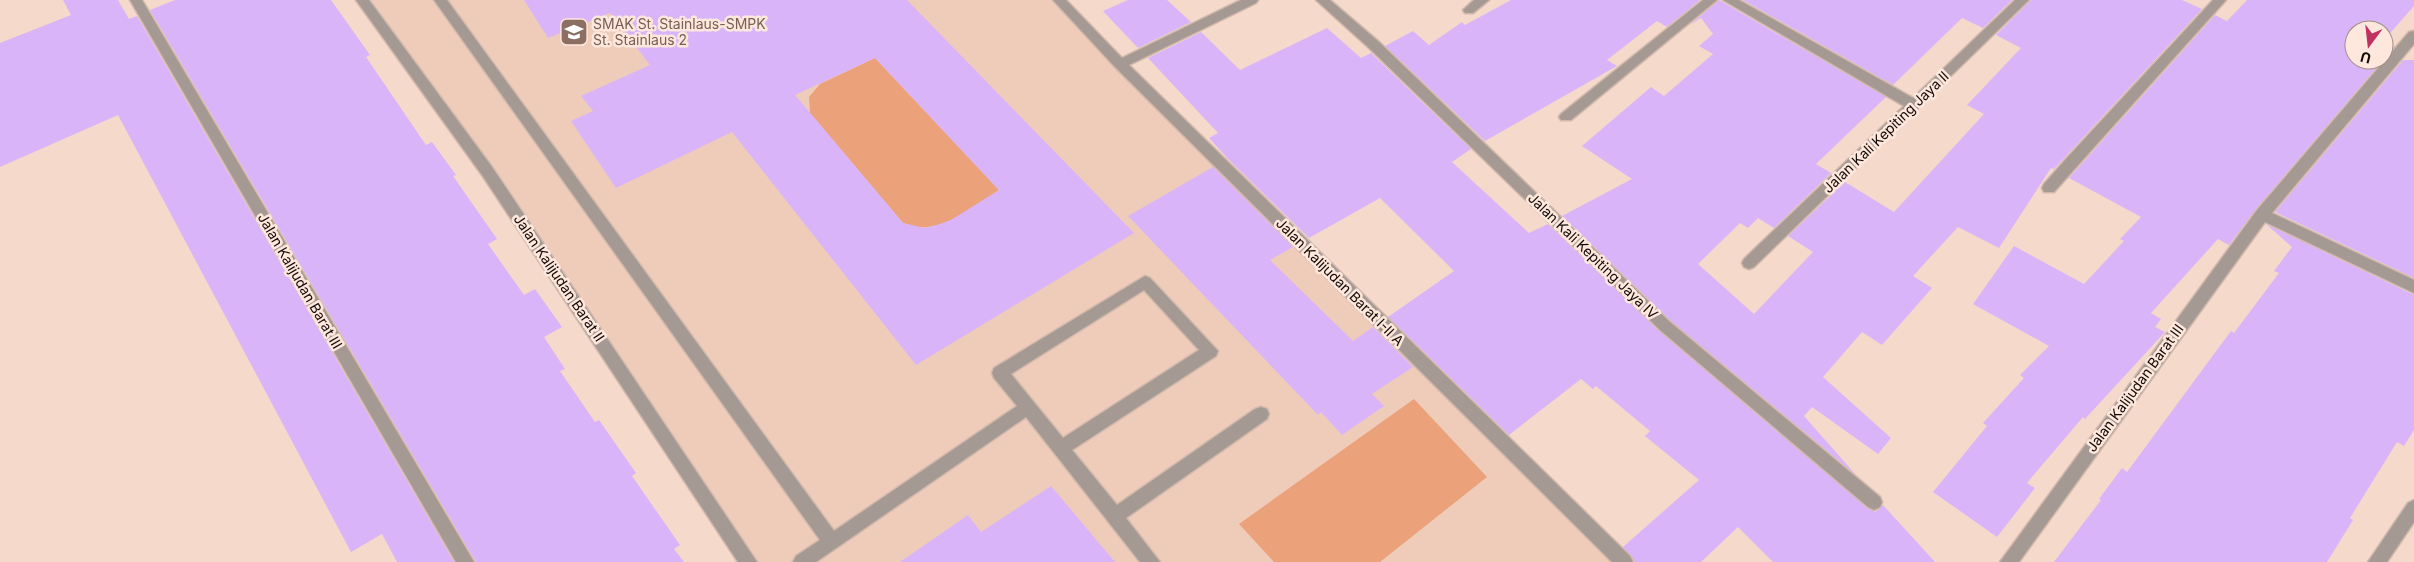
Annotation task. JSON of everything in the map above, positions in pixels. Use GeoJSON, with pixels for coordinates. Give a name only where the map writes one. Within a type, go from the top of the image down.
{"type":"FeatureCollection","features":[{"type":"Feature","properties":{"kind":"street","name":"Jalan Kalijudan Barat III"},"geometry":{"type":"LineString","coordinates":[[136,0],[465,562]]}},
{"type":"Feature","properties":{"kind":"street","name":"Jalan Kalijudan Barat II"},"geometry":{"type":"LineString","coordinates":[[362,0],[487,170],[748,562]]}},
{"type":"Feature","properties":{"kind":"street"},"geometry":{"type":"LineString","coordinates":[[440,0],[832,542]]}},
{"type":"Feature","properties":{"kind":"street","name":"Jalan Kalijudan Barat I-II A"},"geometry":{"type":"LineString","coordinates":[[1059,0],[1120,64],[1624,562]]}},
{"type":"Feature","properties":{"kind":"street"},"geometry":{"type":"LineString","coordinates":[[1120,64],[1252,0]]}},
{"type":"Feature","properties":{"kind":"street","name":"Jalan Kali Kepiting Jaya IV"},"geometry":{"type":"LineString","coordinates":[[1322,0],[1374,44],[1665,326],[1874,502]]}},
{"type":"Feature","properties":{"kind":"street"},"geometry":{"type":"LineString","coordinates":[[1468,10],[1482,0]]}},
{"type":"Feature","properties":{"kind":"street"},"geometry":{"type":"LineString","coordinates":[[1566,117],[1711,0]]}},
{"type":"Feature","properties":{"kind":"street"},"geometry":{"type":"LineString","coordinates":[[1729,0],[1914,105]]}},
{"type":"Feature","properties":{"kind":"street","name":"Jalan Kali Kepiting Jaya II"},"geometry":{"type":"LineString","coordinates":[[1749,263],[2024,0]]}},
{"type":"Feature","properties":{"kind":"street"},"geometry":{"type":"LineString","coordinates":[[2049,188],[2080,150],[2155,72],[2220,0]]}},
{"type":"Feature","properties":{"kind":"street","name":"Jalan Kalijudan Barat III"},"geometry":{"type":"LineString","coordinates":[[2010,562],[2262,214],[2414,35]]}},
{"type":"Feature","properties":{"kind":"street"},"geometry":{"type":"LineString","coordinates":[[2262,214],[2414,287]]}},
{"type":"Feature","properties":{"kind":"street"},"geometry":{"type":"LineString","coordinates":[[1061,448],[1210,351],[1145,282],[1000,373],[1151,562]]}},
{"type":"Feature","properties":{"kind":"street"},"geometry":{"type":"LineString","coordinates":[[811,560],[832,542],[1027,408]]}},
{"type":"Feature","properties":{"kind":"street"},"geometry":{"type":"LineString","coordinates":[[1115,516],[1262,414]]}},
{"type":"Feature","properties":{"kind":"street"},"geometry":{"type":"LineString","coordinates":[[2377,562],[2414,508]]}},
{"type":"Feature","properties":{"kind":"shaded area"},"geometry":{"type":"Polygon","coordinates":[[[368,0],[1055,0],[1621,562],[755,562],[494,168],[368,0]]]}},
{"type":"Feature","properties":{"kind":"shaded area"},"geometry":{"type":"Polygon","coordinates":[[[875,58],[999,190],[964,213],[946,222],[923,227],[903,223],[810,113],[809,97],[820,84],[875,58]]]}},
{"type":"Feature","properties":{"kind":"shaded area"},"geometry":{"type":"Polygon","coordinates":[[[1414,399],[1487,477],[1380,562],[1274,562],[1239,524],[1414,399]]]}},
{"type":"Feature","properties":{"kind":"building"},"geometry":{"type":"Polygon","coordinates":[[[63,0],[118,0],[129,19],[137,16],[454,562],[397,562],[382,534],[351,552],[118,115],[0,167],[0,43],[71,15],[63,0]]]}},
{"type":"Feature","properties":{"kind":"building"},"geometry":{"type":"Polygon","coordinates":[[[175,0],[331,0],[370,55],[366,57],[426,145],[432,142],[456,175],[453,176],[497,239],[488,244],[524,295],[535,289],[562,327],[544,337],[565,369],[560,371],[595,422],[599,420],[636,473],[632,476],[680,545],[674,549],[684,562],[476,562],[150,10],[175,0]]]}},
{"type":"Feature","properties":{"kind":"building"},"geometry":{"type":"Polygon","coordinates":[[[524,0],[907,0],[1134,233],[916,365],[732,132],[616,188],[571,121],[593,111],[581,96],[650,65],[610,13],[548,38],[524,0]],[[875,58],[795,95],[903,223],[924,228],[937,225],[951,220],[999,190],[875,58]]]}},
{"type":"Feature","properties":{"kind":"building"},"geometry":{"type":"Polygon","coordinates":[[[1128,0],[1167,0],[1191,22],[1138,48],[1103,11],[1128,0]]]}},
{"type":"Feature","properties":{"kind":"building"},"geometry":{"type":"Polygon","coordinates":[[[1511,0],[1700,0],[1667,27],[1657,21],[1607,60],[1617,66],[1485,141],[1385,46],[1413,31],[1429,45],[1462,22],[1465,25],[1511,0]]]}},
{"type":"Feature","properties":{"kind":"building"},"geometry":{"type":"Polygon","coordinates":[[[1719,0],[1886,97],[1816,164],[1831,173],[1774,228],[1758,218],[1748,228],[1740,223],[1698,264],[1754,314],[1813,252],[1788,236],[1845,182],[1894,212],[1984,114],[1967,105],[2021,48],[1996,35],[2031,0],[2182,0],[2202,9],[2054,169],[2051,168],[1999,248],[1958,227],[1913,276],[1932,288],[1882,345],[1862,332],[1823,377],[1891,438],[1878,454],[1812,407],[1804,416],[1856,475],[1671,321],[1562,216],[1632,179],[1582,146],[1651,87],[1664,96],[1713,54],[1699,46],[1713,34],[1701,18],[1690,25],[1719,0]]]}},
{"type":"Feature","properties":{"kind":"building"},"geometry":{"type":"Polygon","coordinates":[[[1743,0],[2012,0],[1983,28],[1962,18],[1893,85],[1743,0]]]}},
{"type":"Feature","properties":{"kind":"building"},"geometry":{"type":"Polygon","coordinates":[[[2247,0],[2414,0],[2414,6],[2394,29],[2394,20],[2344,20],[2344,70],[2374,70],[2256,209],[2229,245],[2218,239],[2151,313],[2161,319],[2155,327],[2165,332],[2085,419],[2083,417],[2027,483],[2035,488],[1997,537],[1933,492],[1987,426],[1983,423],[2024,378],[2020,375],[2049,346],[1973,304],[2014,246],[2084,284],[2124,241],[2120,239],[2141,217],[2069,178],[2215,15],[2227,21],[2247,0]]]}},
{"type":"Feature","properties":{"kind":"building"},"geometry":{"type":"Polygon","coordinates":[[[1327,28],[1361,58],[1371,53],[1471,149],[1452,162],[1529,233],[1548,224],[1659,331],[1867,508],[1875,512],[1883,505],[1935,562],[1773,562],[1738,527],[1701,562],[1635,562],[1623,547],[1699,480],[1645,436],[1650,431],[1596,386],[1593,389],[1581,379],[1509,435],[1388,317],[1454,271],[1380,198],[1309,238],[1209,138],[1218,133],[1148,58],[1201,32],[1240,70],[1327,28]]]}},
{"type":"Feature","properties":{"kind":"building"},"geometry":{"type":"Polygon","coordinates":[[[2403,60],[2414,60],[2414,278],[2275,212],[2403,60]]]}},
{"type":"Feature","properties":{"kind":"building"},"geometry":{"type":"Polygon","coordinates":[[[1213,167],[1293,247],[1270,260],[1353,341],[1373,327],[1413,367],[1372,394],[1384,406],[1342,435],[1321,412],[1318,415],[1128,216],[1213,167]]]}},
{"type":"Feature","properties":{"kind":"building"},"geometry":{"type":"Polygon","coordinates":[[[2266,224],[2414,295],[2414,430],[2404,446],[2397,442],[2350,518],[2353,520],[2327,562],[2054,562],[2101,500],[2099,499],[2122,468],[2127,472],[2231,331],[2234,333],[2279,273],[2274,271],[2292,247],[2266,224]]]}},
{"type":"Feature","properties":{"kind":"building"},"geometry":{"type":"Polygon","coordinates":[[[1051,486],[1115,562],[900,562],[968,515],[981,532],[1051,486]]]}},
{"type":"Feature","properties":{"kind":"place","name":"SMAK St. Stainlaus-SMPK St. Stainlaus 2"},"geometry":{"type":"Point","coordinates":[574,32]}}]}
